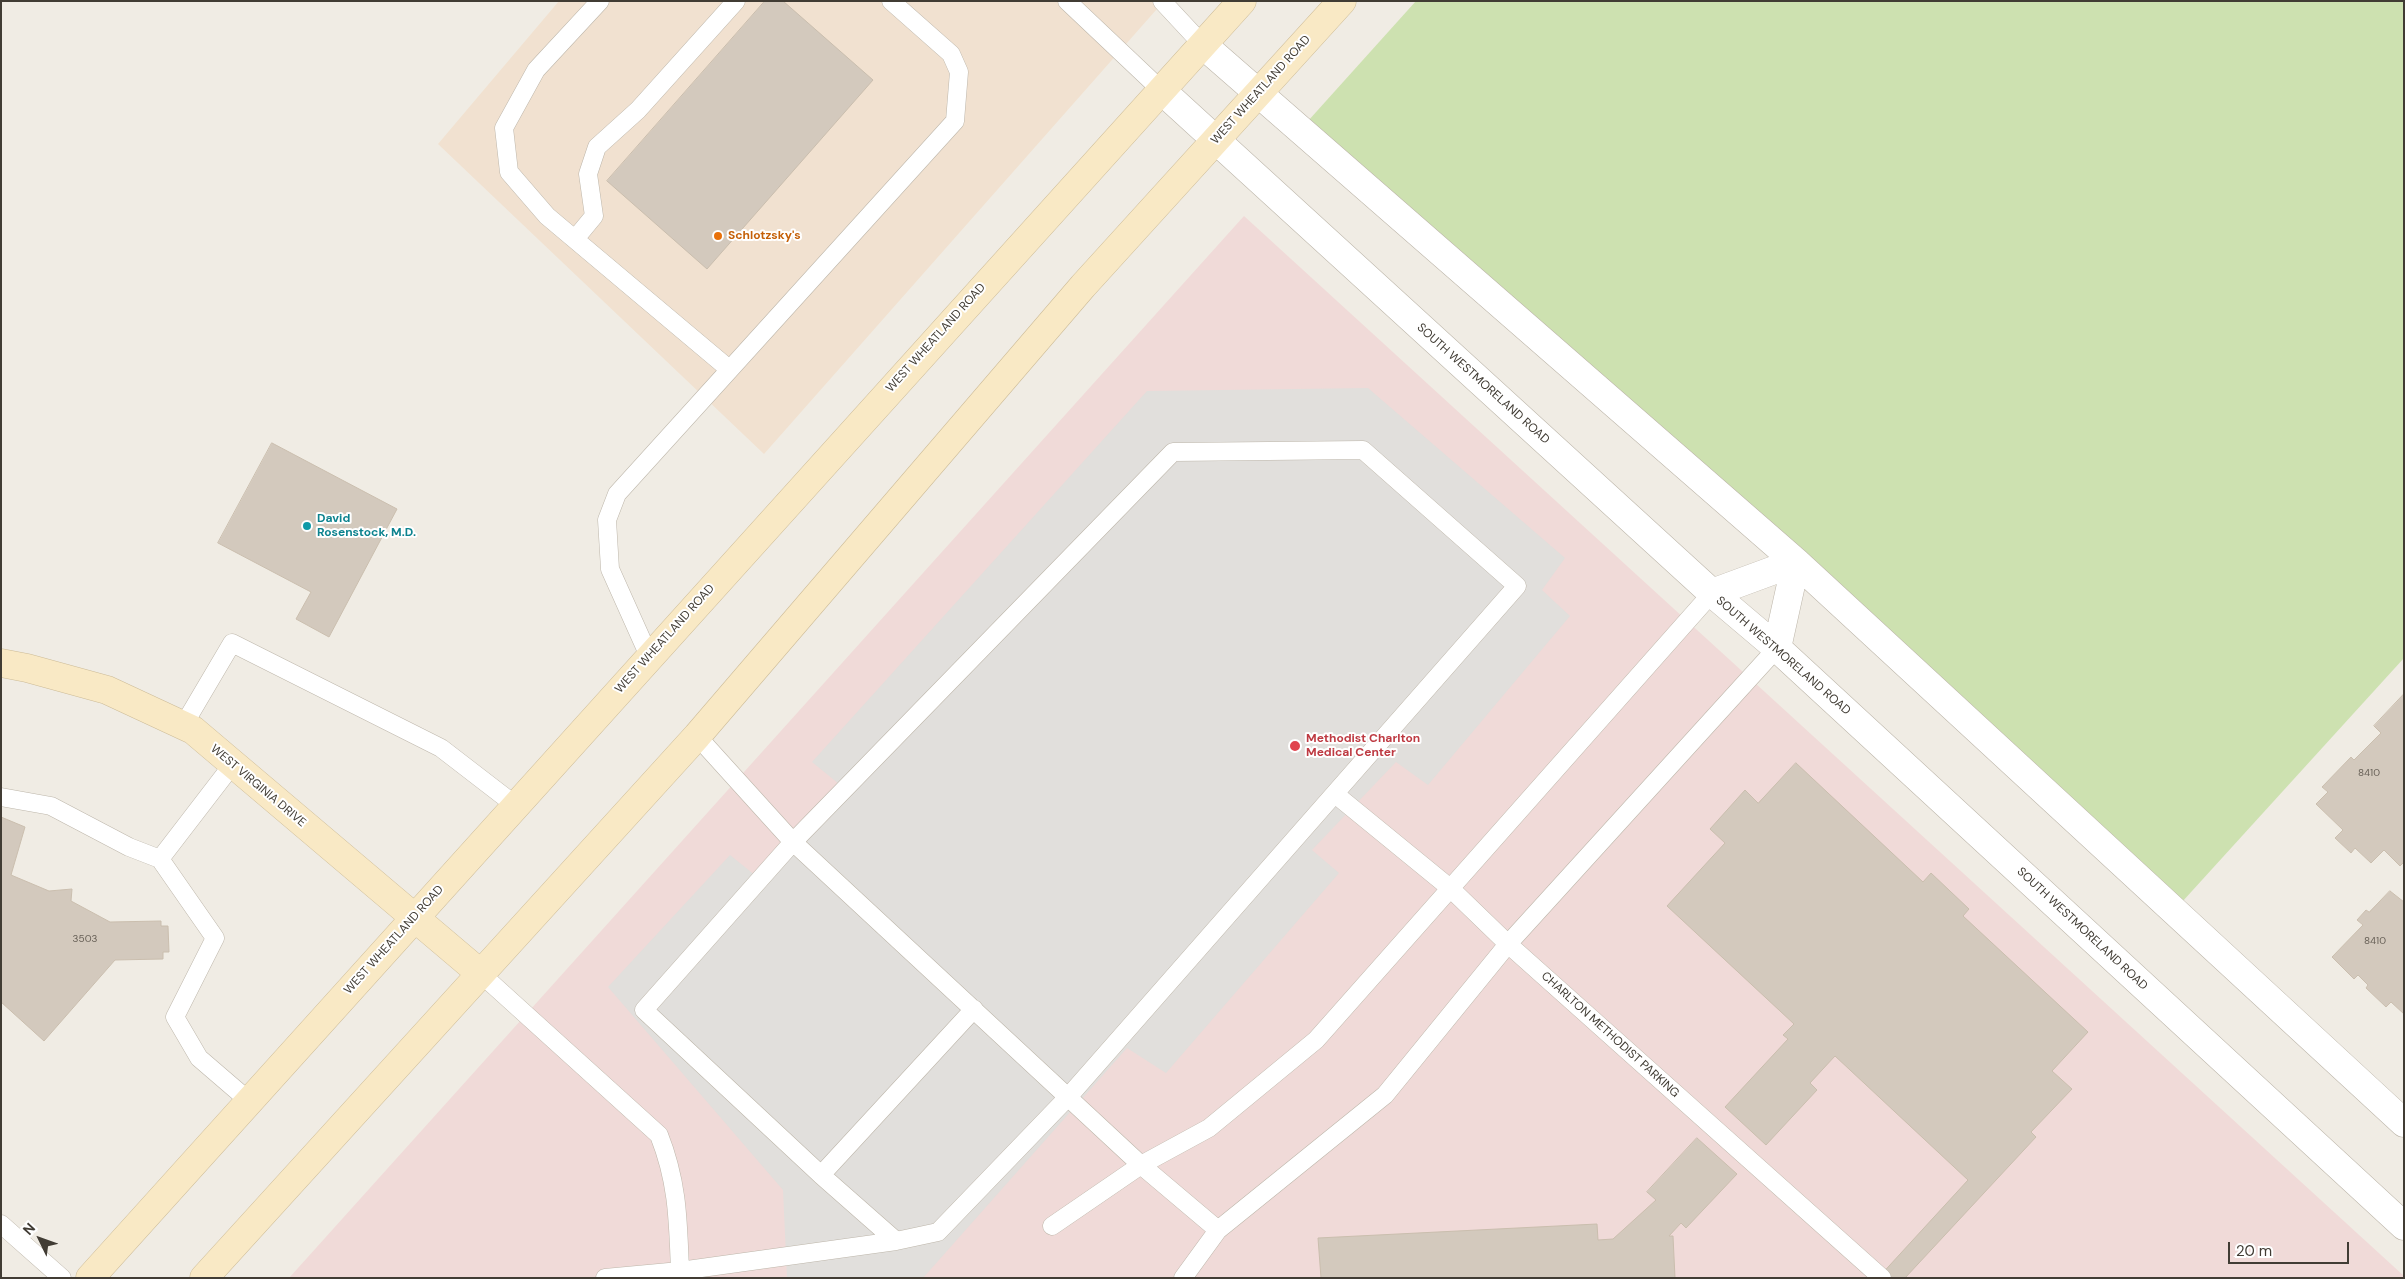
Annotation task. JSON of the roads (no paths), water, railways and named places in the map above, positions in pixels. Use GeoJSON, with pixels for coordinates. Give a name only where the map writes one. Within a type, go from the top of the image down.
{"type":"FeatureCollection","features":[{"type":"Feature","properties":{"kind":"main road","name":"WEST WHEATLAND ROAD"},"geometry":{"type":"LineString","coordinates":[[90,1278],[1160,89],[1242,1]]}},
{"type":"Feature","properties":{"kind":"main road","name":"WEST WHEATLAND ROAD"},"geometry":{"type":"LineString","coordinates":[[204,1278],[697,736],[1083,286],[1342,1]]}},
{"type":"Feature","properties":{"kind":"main road","name":"WEST VIRGINIA DRIVE"},"geometry":{"type":"LineString","coordinates":[[1,663],[27,668],[107,690],[192,730],[480,973]]}},
{"type":"Feature","properties":{"kind":"street"},"geometry":{"type":"LineString","coordinates":[[1202,44],[1257,94],[1796,562],[2404,1123]]}},
{"type":"Feature","properties":{"kind":"street","name":"SOUTH WESTMORELAND ROAD"},"geometry":{"type":"LineString","coordinates":[[1160,89],[1712,594],[1777,648],[2404,1226]]}},
{"type":"Feature","properties":{"kind":"street"},"geometry":{"type":"LineString","coordinates":[[1712,594],[1796,562]]}},
{"type":"Feature","properties":{"kind":"street"},"geometry":{"type":"LineString","coordinates":[[1777,648],[1796,562]]}},
{"type":"Feature","properties":{"kind":"lane"},"geometry":{"type":"LineString","coordinates":[[600,1],[536,70],[504,128],[509,172],[547,216],[729,369]]}},
{"type":"Feature","properties":{"kind":"lane"},"geometry":{"type":"LineString","coordinates":[[575,239],[594,216],[588,174],[597,147],[638,110],[736,1]]}},
{"type":"Feature","properties":{"kind":"lane"},"geometry":{"type":"LineString","coordinates":[[649,656],[610,569],[607,520],[617,494],[955,121],[959,72],[951,54],[891,1]]}},
{"type":"Feature","properties":{"kind":"lane"},"geometry":{"type":"LineString","coordinates":[[1067,1],[1160,89]]}},
{"type":"Feature","properties":{"kind":"lane"},"geometry":{"type":"LineString","coordinates":[[1162,1],[1202,44]]}},
{"type":"Feature","properties":{"kind":"lane"},"geometry":{"type":"LineString","coordinates":[[605,1278],[680,1271],[896,1241],[938,1232],[1069,1096],[1517,586],[1363,450],[1173,452],[793,842],[644,1010],[821,1175],[896,1241]]}},
{"type":"Feature","properties":{"kind":"lane"},"geometry":{"type":"LineString","coordinates":[[1052,1226],[1141,1165],[1209,1128],[1316,1040],[1712,594]]}},
{"type":"Feature","properties":{"kind":"lane"},"geometry":{"type":"LineString","coordinates":[[183,726],[232,643],[441,748],[515,805]]}},
{"type":"Feature","properties":{"kind":"lane"},"geometry":{"type":"LineString","coordinates":[[1183,1278],[1218,1230],[1385,1094],[1508,944],[1777,648]]}},
{"type":"Feature","properties":{"kind":"lane"},"geometry":{"type":"LineString","coordinates":[[697,736],[793,842],[1069,1096],[1141,1165],[1218,1230]]}},
{"type":"Feature","properties":{"kind":"lane"},"geometry":{"type":"LineString","coordinates":[[160,859],[233,764]]}},
{"type":"Feature","properties":{"kind":"lane","name":"CHARLTON METHODIST PARKING"},"geometry":{"type":"LineString","coordinates":[[1335,794],[1450,888],[1508,944],[1882,1278]]}},
{"type":"Feature","properties":{"kind":"lane"},"geometry":{"type":"LineString","coordinates":[[1,797],[51,806],[129,847],[160,859],[215,938],[175,1017],[199,1058],[249,1101]]}},
{"type":"Feature","properties":{"kind":"lane"},"geometry":{"type":"LineString","coordinates":[[480,973],[659,1135],[670,1162],[677,1194],[680,1271]]}},
{"type":"Feature","properties":{"kind":"lane"},"geometry":{"type":"LineString","coordinates":[[821,1175],[974,1009]]}},
{"type":"Feature","properties":{"kind":"lane"},"geometry":{"type":"LineString","coordinates":[[1,1224],[62,1278]]}},
{"type":"Feature","properties":{"kind":"place","name":"Schlotzsky's"},"geometry":{"type":"Point","coordinates":[718,236]}},
{"type":"Feature","properties":{"kind":"place","name":"David Rosenstock, M.D."},"geometry":{"type":"Point","coordinates":[307,526]}},
{"type":"Feature","properties":{"kind":"place","name":"Methodist Charlton Medical Center"},"geometry":{"type":"Point","coordinates":[1295,746]}}]}
